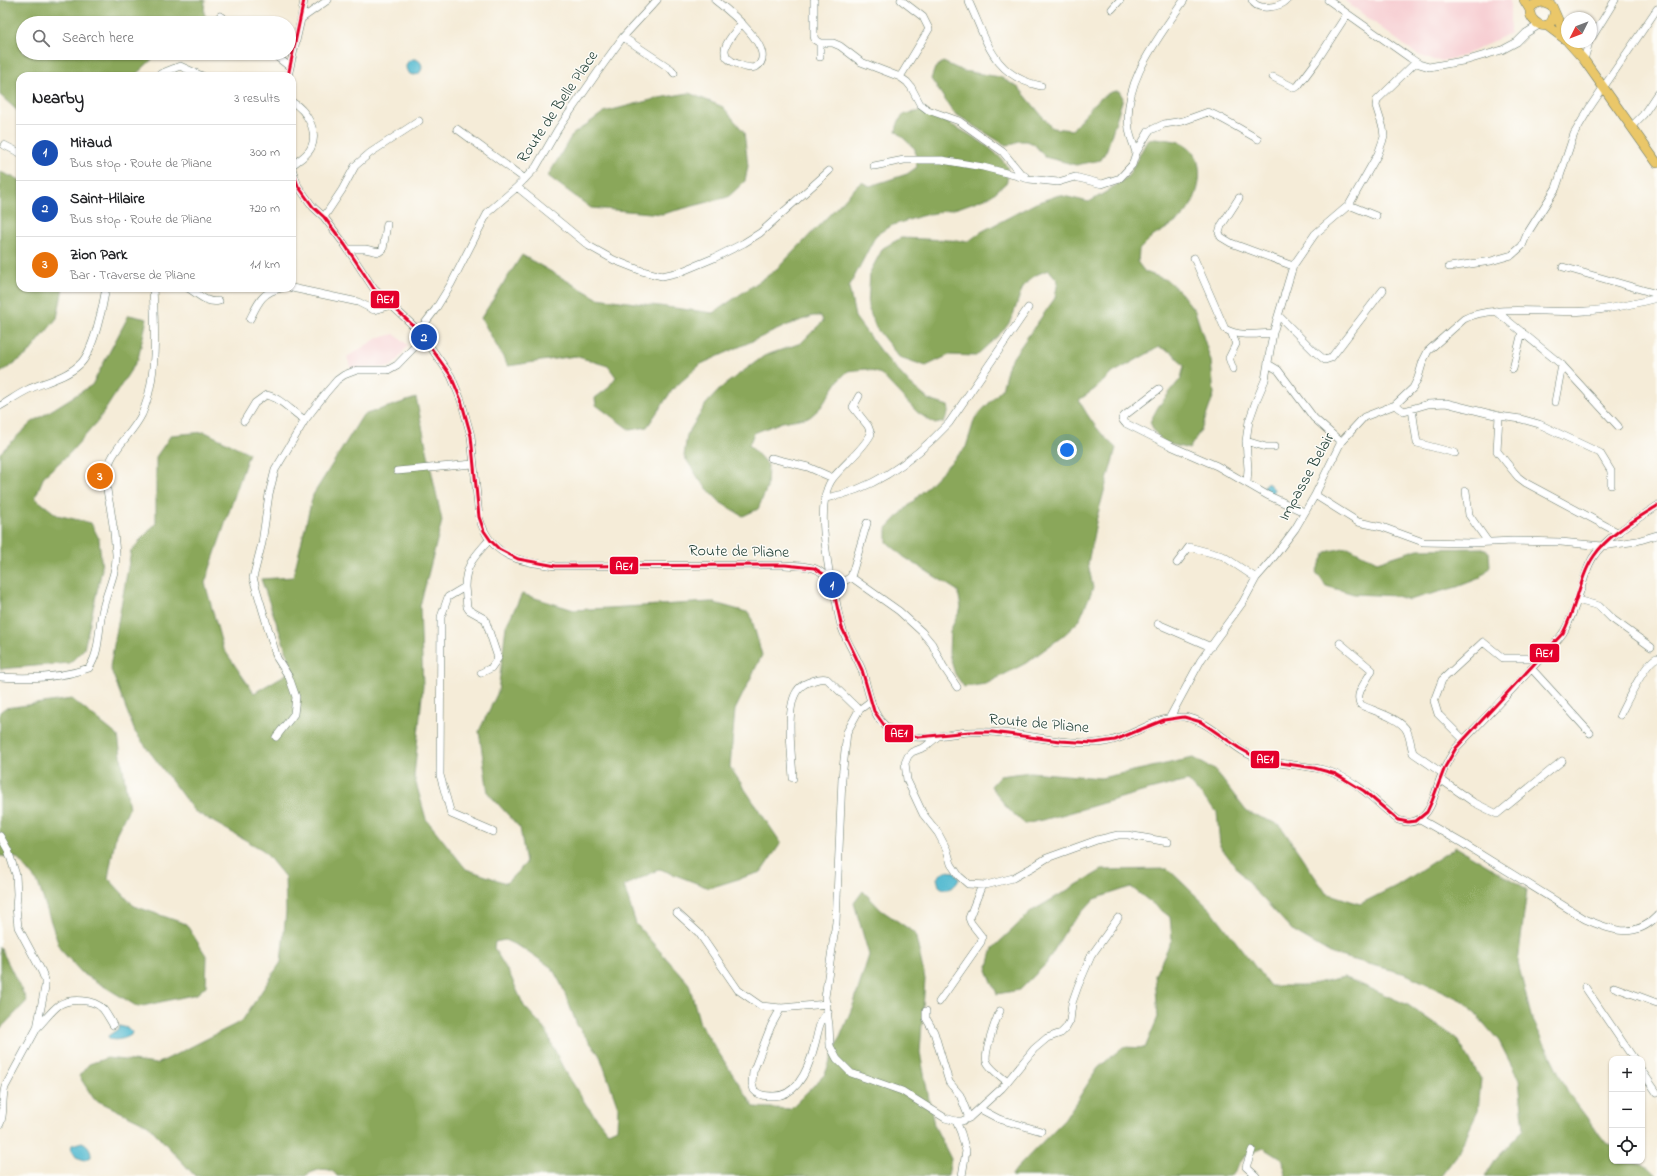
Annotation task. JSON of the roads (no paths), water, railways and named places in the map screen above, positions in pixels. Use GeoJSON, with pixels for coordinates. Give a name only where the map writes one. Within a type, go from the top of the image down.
{"type":"FeatureCollection","features":[{"type":"Feature","properties":{"kind":"main road"},"geometry":{"type":"LineString","coordinates":[[1524,0],[1531,14],[1542,25],[1561,37]]}},
{"type":"Feature","properties":{"kind":"main road"},"geometry":{"type":"LineString","coordinates":[[1531,14],[1534,4],[1540,1],[1549,4],[1561,29]]}},
{"type":"Feature","properties":{"kind":"main road"},"geometry":{"type":"LineString","coordinates":[[1542,25],[1552,20],[1554,14]]}},
{"type":"Feature","properties":{"kind":"main road"},"geometry":{"type":"LineString","coordinates":[[1573,48],[1584,60],[1657,163]]}},
{"type":"Feature","properties":{"kind":"street"},"geometry":{"type":"LineString","coordinates":[[296,41],[304,0]]}},
{"type":"Feature","properties":{"kind":"street"},"geometry":{"type":"LineString","coordinates":[[301,19],[328,0]]}},
{"type":"Feature","properties":{"kind":"street","name":"Route de Belle Place"},"geometry":{"type":"LineString","coordinates":[[276,737],[294,714],[296,697],[289,677],[277,658],[253,578],[262,543],[269,494],[275,470],[305,420],[325,394],[344,375],[357,370],[388,370],[397,365],[422,334],[451,284],[488,212],[517,187],[538,164],[558,129],[623,37],[657,0]]}},
{"type":"Feature","properties":{"kind":"street"},"geometry":{"type":"LineString","coordinates":[[715,0],[742,23],[757,43],[763,55],[762,62],[756,67],[746,67],[731,62],[725,55],[724,51],[727,45],[742,23]]}},
{"type":"Feature","properties":{"kind":"street"},"geometry":{"type":"LineString","coordinates":[[814,0],[815,40],[820,43],[832,43],[840,46],[861,62],[900,76],[912,87],[920,104],[928,110],[959,121],[1003,152],[1021,174],[1029,179]]}},
{"type":"Feature","properties":{"kind":"street"},"geometry":{"type":"LineString","coordinates":[[900,76],[929,29],[923,17],[901,0]]}},
{"type":"Feature","properties":{"kind":"street"},"geometry":{"type":"LineString","coordinates":[[968,0],[989,48],[1003,68],[1014,78],[1030,84],[1041,86]]}},
{"type":"Feature","properties":{"kind":"street"},"geometry":{"type":"LineString","coordinates":[[1112,9],[1120,0]]}},
{"type":"Feature","properties":{"kind":"street"},"geometry":{"type":"LineString","coordinates":[[1136,153],[1129,128],[1129,109],[1132,88],[1147,57],[1184,0]]}},
{"type":"Feature","properties":{"kind":"street"},"geometry":{"type":"LineString","coordinates":[[1252,0],[1254,4],[1264,7],[1279,6],[1287,0]]}},
{"type":"Feature","properties":{"kind":"street"},"geometry":{"type":"LineString","coordinates":[[1328,0],[1416,62],[1429,67],[1468,60],[1502,50],[1517,42],[1526,33],[1542,25]]}},
{"type":"Feature","properties":{"kind":"street"},"geometry":{"type":"LineString","coordinates":[[1597,29],[1615,0]]}},
{"type":"Feature","properties":{"kind":"street"},"geometry":{"type":"LineString","coordinates":[[1449,267],[1491,261],[1512,255],[1522,246],[1527,234],[1556,188],[1574,134],[1590,107],[1657,9]]}},
{"type":"Feature","properties":{"kind":"street"},"geometry":{"type":"LineString","coordinates":[[1273,77],[1290,87],[1294,88],[1298,86],[1316,62],[1347,14]]}},
{"type":"Feature","properties":{"kind":"street"},"geometry":{"type":"LineString","coordinates":[[1526,33],[1531,14]]}},
{"type":"Feature","properties":{"kind":"street"},"geometry":{"type":"LineString","coordinates":[[623,37],[671,69],[674,73]]}},
{"type":"Feature","properties":{"kind":"street"},"geometry":{"type":"LineString","coordinates":[[820,43],[820,57]]}},
{"type":"Feature","properties":{"kind":"street"},"geometry":{"type":"LineString","coordinates":[[1584,60],[1587,48]]}},
{"type":"Feature","properties":{"kind":"street"},"geometry":{"type":"LineString","coordinates":[[281,60],[290,67]]}},
{"type":"Feature","properties":{"kind":"street"},"geometry":{"type":"LineString","coordinates":[[289,72],[292,60]]}},
{"type":"Feature","properties":{"kind":"street"},"geometry":{"type":"LineString","coordinates":[[1246,483],[1248,469],[1246,441],[1249,421],[1266,380],[1273,333],[1293,266],[1315,234],[1349,205],[1378,154],[1384,137],[1383,128],[1376,106],[1377,100],[1416,62]]}},
{"type":"Feature","properties":{"kind":"street"},"geometry":{"type":"LineString","coordinates":[[165,72],[180,66],[193,72]]}},
{"type":"Feature","properties":{"kind":"street"},"geometry":{"type":"LineString","coordinates":[[1632,126],[1643,115],[1657,94]]}},
{"type":"Feature","properties":{"kind":"street"},"geometry":{"type":"LineString","coordinates":[[296,106],[310,121],[313,129],[313,137],[312,147],[296,162]]}},
{"type":"Feature","properties":{"kind":"street"},"geometry":{"type":"LineString","coordinates":[[874,166],[904,160],[942,160],[983,167],[1029,179],[1058,182],[1075,177],[1102,184],[1120,178],[1132,166],[1136,153],[1149,132],[1164,124],[1183,121],[1208,112],[1258,139]]}},
{"type":"Feature","properties":{"kind":"street"},"geometry":{"type":"LineString","coordinates":[[324,217],[342,190],[355,166],[370,152],[419,121]]}},
{"type":"Feature","properties":{"kind":"street"},"geometry":{"type":"LineString","coordinates":[[457,129],[525,178]]}},
{"type":"Feature","properties":{"kind":"street"},"geometry":{"type":"LineString","coordinates":[[4,145],[16,151]]}},
{"type":"Feature","properties":{"kind":"street"},"geometry":{"type":"LineString","coordinates":[[517,187],[589,246],[614,260],[642,271],[662,276],[680,272],[714,258],[760,233],[829,171]]}},
{"type":"Feature","properties":{"kind":"street","name":"Route de Pliane"},"geometry":{"type":"LineString","coordinates":[[296,187],[324,217],[348,249],[374,289],[422,334],[451,376],[461,400],[471,436],[479,517],[482,530],[499,551],[514,559],[529,563],[556,566],[785,565],[812,568],[819,571],[826,577],[832,587],[842,629],[862,669],[875,713],[882,723],[891,730],[916,737],[937,737],[969,732],[993,732],[1083,743],[1105,742],[1128,736],[1170,717],[1185,717],[1198,721],[1247,753],[1263,760],[1326,770],[1354,782],[1398,820],[1407,823],[1420,819]]}},
{"type":"Feature","properties":{"kind":"street"},"geometry":{"type":"LineString","coordinates":[[1239,198],[1221,226],[1219,233],[1221,237],[1231,243],[1293,266]]}},
{"type":"Feature","properties":{"kind":"street"},"geometry":{"type":"LineString","coordinates":[[1349,205],[1376,216]]}},
{"type":"Feature","properties":{"kind":"street"},"geometry":{"type":"LineString","coordinates":[[348,249],[364,248],[379,252],[381,251],[383,249],[387,224]]}},
{"type":"Feature","properties":{"kind":"street"},"geometry":{"type":"LineString","coordinates":[[1194,258],[1225,329],[1231,332],[1244,334],[1273,333]]}},
{"type":"Feature","properties":{"kind":"street"},"geometry":{"type":"LineString","coordinates":[[1563,267],[1657,294]]}},
{"type":"Feature","properties":{"kind":"street"},"geometry":{"type":"LineString","coordinates":[[296,289],[358,302],[374,310],[391,305]]}},
{"type":"Feature","properties":{"kind":"street"},"geometry":{"type":"LineString","coordinates":[[1279,316],[1325,360],[1331,358],[1383,290]]}},
{"type":"Feature","properties":{"kind":"street"},"geometry":{"type":"LineString","coordinates":[[0,406],[26,391],[70,372],[80,365],[87,356],[101,318],[105,292]]}},
{"type":"Feature","properties":{"kind":"street"},"geometry":{"type":"LineString","coordinates":[[0,677],[18,678],[56,676],[89,668],[94,660],[102,613],[114,573],[116,557],[106,475],[114,453],[130,434],[141,415],[150,388],[154,346],[153,292]]}},
{"type":"Feature","properties":{"kind":"street"},"geometry":{"type":"LineString","coordinates":[[194,292],[213,303],[219,301]]}},
{"type":"Feature","properties":{"kind":"street"},"geometry":{"type":"LineString","coordinates":[[250,319],[262,297],[268,292]]}},
{"type":"Feature","properties":{"kind":"street","name":"Impasse Belair"},"geometry":{"type":"LineString","coordinates":[[1170,717],[1201,660],[1243,602],[1256,578],[1295,529],[1315,495],[1340,442],[1364,417],[1395,405],[1416,383],[1428,351],[1464,319],[1469,316],[1496,311],[1587,311],[1657,298]]}},
{"type":"Feature","properties":{"kind":"street"},"geometry":{"type":"LineString","coordinates":[[826,498],[843,495],[873,482],[896,469],[941,431],[949,423],[1028,308]]}},
{"type":"Feature","properties":{"kind":"street"},"geometry":{"type":"LineString","coordinates":[[1496,311],[1562,365],[1618,426]]}},
{"type":"Feature","properties":{"kind":"street"},"geometry":{"type":"LineString","coordinates":[[1231,332],[1236,344],[1229,358],[1232,369]]}},
{"type":"Feature","properties":{"kind":"street"},"geometry":{"type":"LineString","coordinates":[[1513,369],[1522,332]]}},
{"type":"Feature","properties":{"kind":"street"},"geometry":{"type":"LineString","coordinates":[[1268,364],[1278,370],[1314,418],[1340,442]]}},
{"type":"Feature","properties":{"kind":"street"},"geometry":{"type":"LineString","coordinates":[[1555,402],[1562,365]]}},
{"type":"Feature","properties":{"kind":"street"},"geometry":{"type":"LineString","coordinates":[[1159,390],[1124,416],[1122,419],[1125,423],[1171,446],[1217,466],[1267,495],[1304,512]]}},
{"type":"Feature","properties":{"kind":"street"},"geometry":{"type":"LineString","coordinates":[[244,421],[255,403],[266,395],[271,395],[305,420]]}},
{"type":"Feature","properties":{"kind":"street"},"geometry":{"type":"LineString","coordinates":[[859,396],[853,407],[868,426],[871,434],[833,478],[828,488],[826,498],[824,526],[832,587],[851,577],[867,523]]}},
{"type":"Feature","properties":{"kind":"street"},"geometry":{"type":"LineString","coordinates":[[1395,405],[1404,412],[1437,403],[1468,408],[1539,424],[1597,450],[1611,471],[1611,484]]}},
{"type":"Feature","properties":{"kind":"street"},"geometry":{"type":"LineString","coordinates":[[1412,409],[1417,443],[1455,453]]}},
{"type":"Feature","properties":{"kind":"street"},"geometry":{"type":"LineString","coordinates":[[1499,416],[1497,451],[1518,477],[1526,483],[1619,533]]}},
{"type":"Feature","properties":{"kind":"street"},"geometry":{"type":"LineString","coordinates":[[1246,441],[1266,448],[1274,447]]}},
{"type":"Feature","properties":{"kind":"street"},"geometry":{"type":"LineString","coordinates":[[771,458],[808,467],[833,478]]}},
{"type":"Feature","properties":{"kind":"street"},"geometry":{"type":"LineString","coordinates":[[397,471],[473,464]]}},
{"type":"Feature","properties":{"kind":"street"},"geometry":{"type":"LineString","coordinates":[[1466,491],[1469,514],[1488,542]]}},
{"type":"Feature","properties":{"kind":"street"},"geometry":{"type":"LineString","coordinates":[[1315,495],[1358,522],[1382,527],[1417,541],[1561,542],[1602,546],[1637,541],[1657,535]]}},
{"type":"Feature","properties":{"kind":"street"},"geometry":{"type":"LineString","coordinates":[[1657,506],[1602,546],[1589,564],[1577,600],[1564,631],[1450,756],[1433,800],[1425,814],[1420,819],[1462,843],[1571,911],[1605,928],[1621,931],[1636,930],[1657,916]]}},
{"type":"Feature","properties":{"kind":"street"},"geometry":{"type":"LineString","coordinates":[[481,673],[491,668],[498,658],[485,619],[469,610],[467,606],[465,578],[470,562],[489,540]]}},
{"type":"Feature","properties":{"kind":"street"},"geometry":{"type":"LineString","coordinates":[[1177,563],[1190,547],[1223,556],[1256,578]]}},
{"type":"Feature","properties":{"kind":"street"},"geometry":{"type":"LineString","coordinates":[[851,577],[899,611],[922,632],[932,644],[943,666],[958,687]]}},
{"type":"Feature","properties":{"kind":"street"},"geometry":{"type":"LineString","coordinates":[[465,587],[448,597],[441,617],[440,775],[451,814],[493,832]]}},
{"type":"Feature","properties":{"kind":"street"},"geometry":{"type":"LineString","coordinates":[[1577,600],[1599,606],[1611,618],[1651,647]]}},
{"type":"Feature","properties":{"kind":"street"},"geometry":{"type":"LineString","coordinates":[[1158,624],[1211,647]]}},
{"type":"Feature","properties":{"kind":"street"},"geometry":{"type":"LineString","coordinates":[[1464,740],[1438,714],[1434,701],[1442,680],[1483,642],[1503,658],[1541,658]]}},
{"type":"Feature","properties":{"kind":"street"},"geometry":{"type":"LineString","coordinates":[[1340,643],[1372,670],[1358,695],[1358,702],[1361,705],[1401,724],[1407,730],[1413,753],[1473,802],[1497,814],[1562,762]]}},
{"type":"Feature","properties":{"kind":"street"},"geometry":{"type":"LineString","coordinates":[[1620,715],[1642,675],[1652,661],[1657,658]]}},
{"type":"Feature","properties":{"kind":"street"},"geometry":{"type":"LineString","coordinates":[[1531,668],[1590,733]]}},
{"type":"Feature","properties":{"kind":"street"},"geometry":{"type":"LineString","coordinates":[[793,778],[790,710],[795,694],[801,686],[818,678],[822,677],[827,679],[859,710]]}},
{"type":"Feature","properties":{"kind":"street"},"geometry":{"type":"LineString","coordinates":[[871,702],[859,710],[847,732],[839,840],[836,922],[825,997],[828,1012],[830,1046],[837,1059],[851,1073],[902,1091],[945,1118],[956,1121],[962,1121],[969,1118],[1007,1082],[1034,1049],[1047,1038],[1061,1033],[1066,1028],[1070,1021],[1072,1003],[1091,956],[1118,918]]}},
{"type":"Feature","properties":{"kind":"street"},"geometry":{"type":"LineString","coordinates":[[937,737],[926,747],[912,752],[908,756],[905,763],[907,780],[923,814],[938,833],[959,876],[968,884],[986,885],[1013,878],[1047,858],[1097,840],[1118,835],[1128,835],[1168,842]]}},
{"type":"Feature","properties":{"kind":"street"},"geometry":{"type":"LineString","coordinates":[[0,836],[8,850],[16,875],[16,907],[18,927],[45,980],[37,1028]]}},
{"type":"Feature","properties":{"kind":"street"},"geometry":{"type":"LineString","coordinates":[[939,1002],[981,942],[982,936],[970,923],[969,918],[982,885]]}},
{"type":"Feature","properties":{"kind":"street"},"geometry":{"type":"LineString","coordinates":[[677,914],[699,933],[738,990],[761,1006],[781,1008],[827,1004]]}},
{"type":"Feature","properties":{"kind":"street"},"geometry":{"type":"LineString","coordinates":[[1585,987],[1632,1056]]}},
{"type":"Feature","properties":{"kind":"street"},"geometry":{"type":"LineString","coordinates":[[1614,987],[1657,1003]]}},
{"type":"Feature","properties":{"kind":"street"},"geometry":{"type":"LineString","coordinates":[[0,1124],[3,1117],[2,1098],[5,1087],[37,1028],[59,1005],[67,1002],[79,1001],[94,1003],[103,1009],[114,1025]]}},
{"type":"Feature","properties":{"kind":"street"},"geometry":{"type":"LineString","coordinates":[[781,1008],[771,1026],[752,1077],[754,1090],[761,1095],[782,1095],[799,1083],[810,1060],[822,1018],[828,1012]]}},
{"type":"Feature","properties":{"kind":"street"},"geometry":{"type":"LineString","coordinates":[[926,1011],[926,1018],[934,1032],[949,1082],[960,1095],[969,1118]]}},
{"type":"Feature","properties":{"kind":"street"},"geometry":{"type":"LineString","coordinates":[[1000,1011],[986,1050],[985,1057],[989,1065],[1007,1082]]}},
{"type":"Feature","properties":{"kind":"street"},"geometry":{"type":"LineString","coordinates":[[1645,1075],[1657,1093]]}},
{"type":"Feature","properties":{"kind":"street"},"geometry":{"type":"LineString","coordinates":[[980,1109],[999,1119],[1041,1131]]}},
{"type":"Feature","properties":{"kind":"street"},"geometry":{"type":"LineString","coordinates":[[956,1121],[966,1151],[962,1176]]}},
{"type":"Feature","properties":{"kind":"street"},"geometry":{"type":"LineString","coordinates":[[1252,1150],[1246,1167],[1256,1176]]}},
{"type":"Feature","properties":{"kind":"water"},"geometry":{"type":"Polygon","coordinates":[[[411,59],[417,59],[422,64],[420,73],[417,75],[411,75],[406,70],[406,64],[411,59]]]}},
{"type":"Feature","properties":{"kind":"water"},"geometry":{"type":"Polygon","coordinates":[[[1266,483],[1274,489],[1273,493],[1269,495],[1265,493],[1264,486],[1266,483]]]}},
{"type":"Feature","properties":{"kind":"water"},"geometry":{"type":"Polygon","coordinates":[[[946,871],[955,872],[959,879],[953,887],[948,889],[939,886],[937,878],[946,871]]]}},
{"type":"Feature","properties":{"kind":"water"},"geometry":{"type":"Polygon","coordinates":[[[119,1026],[128,1028],[132,1032],[131,1035],[126,1038],[115,1040],[109,1039],[108,1036],[118,1029],[119,1026]]]}},
{"type":"Feature","properties":{"kind":"water"},"geometry":{"type":"Polygon","coordinates":[[[82,1142],[88,1146],[91,1154],[91,1157],[84,1160],[76,1157],[71,1149],[72,1145],[82,1142]]]}},
{"type":"Feature","properties":{"kind":"place","name":"Saint-Hilaire"},"geometry":{"type":"Point","coordinates":[424,337]}},
{"type":"Feature","properties":{"kind":"place","name":"Zion Park"},"geometry":{"type":"Point","coordinates":[100,476]}},
{"type":"Feature","properties":{"kind":"place","name":"Mitaud"},"geometry":{"type":"Point","coordinates":[832,585]}}]}
